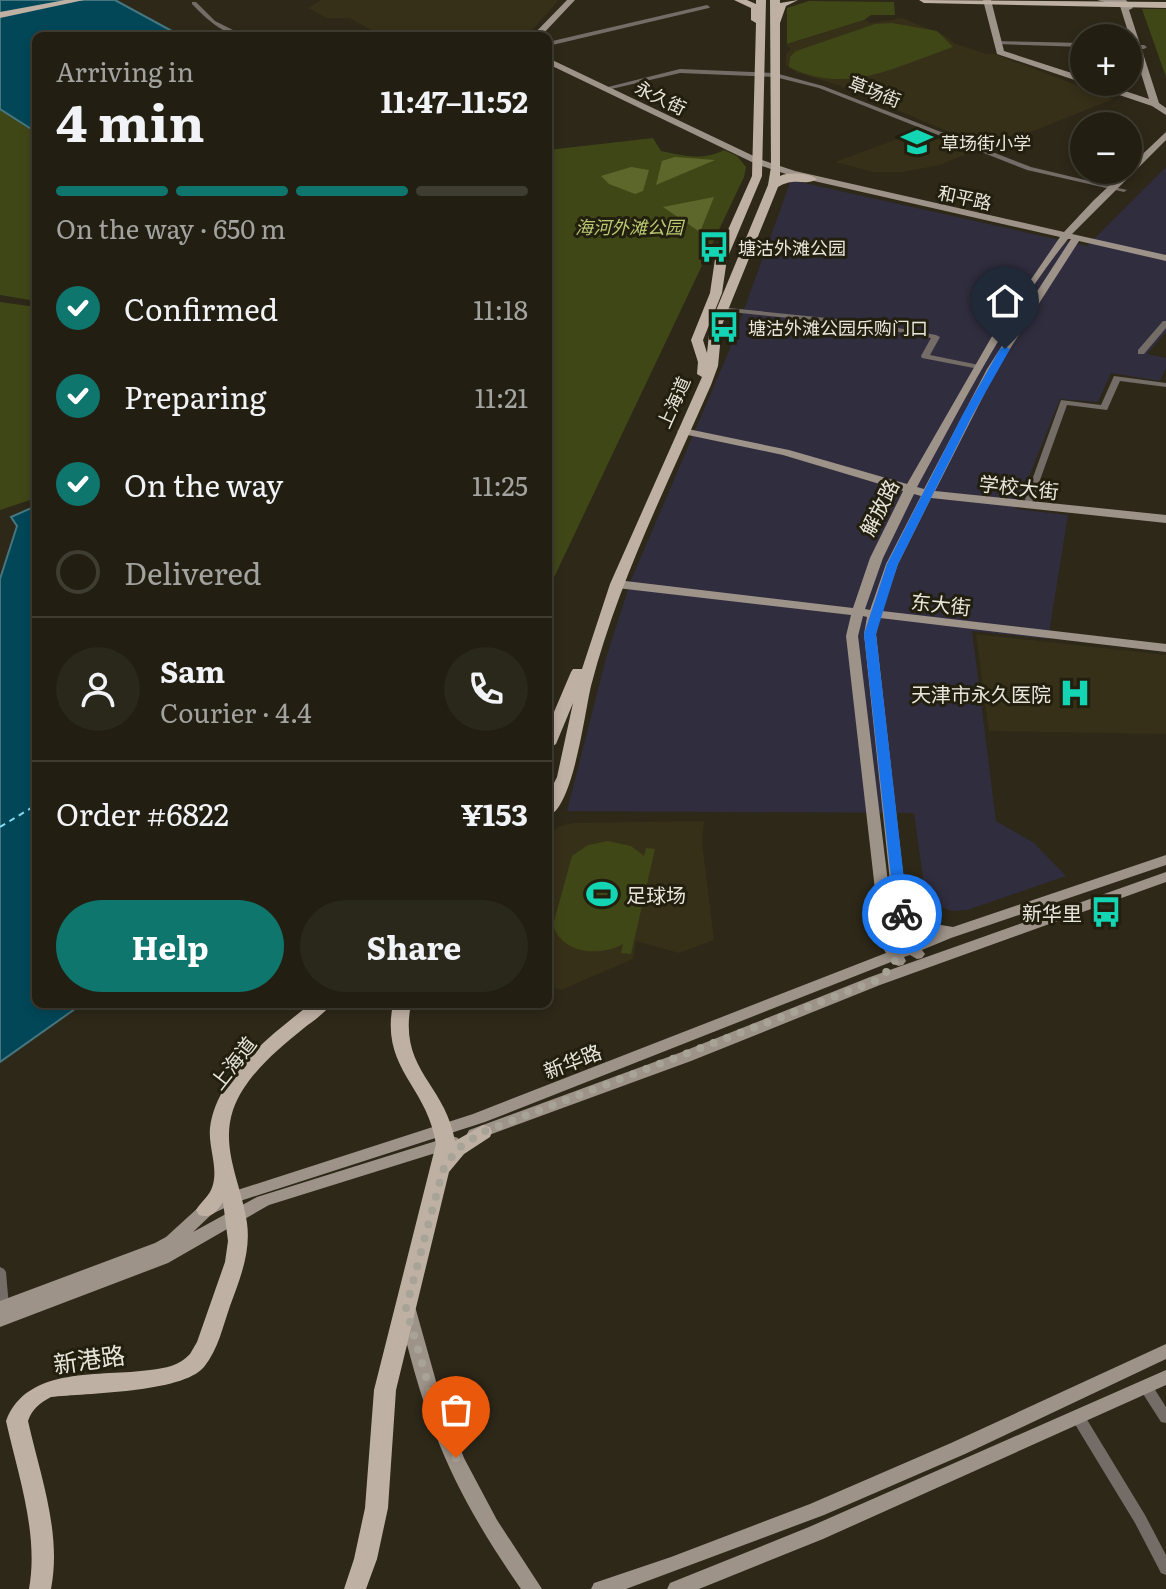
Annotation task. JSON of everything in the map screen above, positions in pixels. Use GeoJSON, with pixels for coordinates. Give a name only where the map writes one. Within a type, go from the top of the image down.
{"type":"FeatureCollection","features":[{"type":"Feature","properties":{"kind":"main road"},"geometry":{"type":"LineString","coordinates":[[0,13],[64,0]]}},
{"type":"Feature","properties":{"kind":"main road"},"geometry":{"type":"LineString","coordinates":[[0,13],[79,0]]}},
{"type":"Feature","properties":{"kind":"main road"},"geometry":{"type":"LineString","coordinates":[[739,0],[755,7],[760,29]]}},
{"type":"Feature","properties":{"kind":"main road"},"geometry":{"type":"LineString","coordinates":[[774,29],[782,5],[793,0]]}},
{"type":"Feature","properties":{"kind":"main road"},"geometry":{"type":"LineString","coordinates":[[924,0],[1166,3]]}},
{"type":"Feature","properties":{"kind":"main road"},"geometry":{"type":"LineString","coordinates":[[1087,0],[1100,2]]}},
{"type":"Feature","properties":{"kind":"main road","name":"上海道"},"geometry":{"type":"LineString","coordinates":[[552,735],[611,583],[703,375],[704,362],[697,340],[716,293],[721,259],[756,183],[759,162],[760,29],[768,2]]}},
{"type":"Feature","properties":{"kind":"main road","name":"上海道"},"geometry":{"type":"LineString","coordinates":[[552,803],[565,777],[584,685],[617,584],[710,373],[713,336],[722,309],[773,185],[776,167],[774,29],[768,2]]}},
{"type":"Feature","properties":{"kind":"main road"},"geometry":{"type":"LineString","coordinates":[[773,185],[789,176],[812,179]]}},
{"type":"Feature","properties":{"kind":"main road","name":"上海道"},"geometry":{"type":"LineString","coordinates":[[237,1207],[223,1174],[218,1136],[227,1101],[243,1077],[266,1052],[317,1008]]}},
{"type":"Feature","properties":{"kind":"main road"},"geometry":{"type":"LineString","coordinates":[[355,1589],[381,1479],[381,1408],[439,1179],[446,1136],[434,1104],[399,1047],[396,1029],[401,1008]]}},
{"type":"Feature","properties":{"kind":"main road"},"geometry":{"type":"LineString","coordinates":[[439,1179],[451,1155],[481,1125]]}},
{"type":"Feature","properties":{"kind":"main road"},"geometry":{"type":"LineString","coordinates":[[206,1210],[221,1191],[223,1174]]}},
{"type":"Feature","properties":{"kind":"main road","name":"新港路"},"geometry":{"type":"LineString","coordinates":[[40,1589],[44,1574],[42,1544],[17,1421],[23,1406],[49,1389],[174,1374],[197,1362],[208,1341],[238,1241],[237,1207]]}},
{"type":"Feature","properties":{"kind":"street"},"geometry":{"type":"LineString","coordinates":[[540,32],[571,0]]}},
{"type":"Feature","properties":{"kind":"street"},"geometry":{"type":"LineString","coordinates":[[988,1],[1000,52],[1070,75]]}},
{"type":"Feature","properties":{"kind":"street"},"geometry":{"type":"LineString","coordinates":[[194,3],[213,22],[234,32]]}},
{"type":"Feature","properties":{"kind":"street"},"geometry":{"type":"LineString","coordinates":[[1127,3],[1132,24]]}},
{"type":"Feature","properties":{"kind":"street"},"geometry":{"type":"LineString","coordinates":[[552,43],[707,7]]}},
{"type":"Feature","properties":{"kind":"street"},"geometry":{"type":"LineString","coordinates":[[997,42],[1070,45]]}},
{"type":"Feature","properties":{"kind":"street"},"geometry":{"type":"LineString","coordinates":[[1142,57],[1166,97]]}},
{"type":"Feature","properties":{"kind":"street"},"geometry":{"type":"LineString","coordinates":[[1142,59],[1163,108]]}},
{"type":"Feature","properties":{"kind":"street","name":"永久街"},"geometry":{"type":"LineString","coordinates":[[552,63],[759,162]]}},
{"type":"Feature","properties":{"kind":"street","name":"草场街"},"geometry":{"type":"LineString","coordinates":[[607,88],[680,71],[775,75],[821,87],[1029,169],[1119,189]]}},
{"type":"Feature","properties":{"kind":"street"},"geometry":{"type":"LineString","coordinates":[[1129,96],[1163,108]]}},
{"type":"Feature","properties":{"kind":"street","name":"解放路"},"geometry":{"type":"LineString","coordinates":[[906,956],[870,634],[874,615],[892,564],[927,494],[992,369],[1071,235],[1088,226],[1166,135]]}},
{"type":"Feature","properties":{"kind":"street","name":"解放路"},"geometry":{"type":"LineString","coordinates":[[906,956],[886,923],[852,636],[856,613],[877,555],[909,490],[979,367],[1071,235],[1166,149]]}},
{"type":"Feature","properties":{"kind":"street","name":"和平路"},"geometry":{"type":"LineString","coordinates":[[759,162],[812,179],[1166,258]]}},
{"type":"Feature","properties":{"kind":"street"},"geometry":{"type":"LineString","coordinates":[[722,309],[866,324],[936,337],[925,356],[979,367]]}},
{"type":"Feature","properties":{"kind":"street"},"geometry":{"type":"LineString","coordinates":[[1141,352],[1166,323]]}},
{"type":"Feature","properties":{"kind":"street"},"geometry":{"type":"LineString","coordinates":[[1027,505],[1064,402],[1104,408],[1117,378],[1166,385]]}},
{"type":"Feature","properties":{"kind":"street","name":"学校大街"},"geometry":{"type":"LineString","coordinates":[[683,431],[785,452],[927,494],[1166,519]]}},
{"type":"Feature","properties":{"kind":"street","name":"东大街"},"geometry":{"type":"LineString","coordinates":[[617,584],[1166,648]]}},
{"type":"Feature","properties":{"kind":"street","name":"新华路"},"geometry":{"type":"LineString","coordinates":[[481,1125],[860,968],[906,956],[971,926],[1166,857]]}},
{"type":"Feature","properties":{"kind":"street","name":"新华路"},"geometry":{"type":"LineString","coordinates":[[1,1312],[161,1248],[172,1242],[206,1210],[237,1207],[481,1125],[875,981],[906,956],[960,952],[1164,879]]}},
{"type":"Feature","properties":{"kind":"street"},"geometry":{"type":"LineString","coordinates":[[899,900],[911,920],[922,928],[939,931],[971,926]]}},
{"type":"Feature","properties":{"kind":"street"},"geometry":{"type":"LineString","coordinates":[[860,968],[881,946],[886,923]]}},
{"type":"Feature","properties":{"kind":"street"},"geometry":{"type":"LineString","coordinates":[[434,1104],[481,1125]]}},
{"type":"Feature","properties":{"kind":"street","name":"新华路"},"geometry":{"type":"LineString","coordinates":[[1,1312],[162,1258],[267,1184],[446,1136]]}},
{"type":"Feature","properties":{"kind":"street"},"geometry":{"type":"LineString","coordinates":[[0,1272],[1,1312]]}},
{"type":"Feature","properties":{"kind":"street"},"geometry":{"type":"LineString","coordinates":[[406,1308],[436,1411],[449,1443],[476,1503],[532,1589]]}},
{"type":"Feature","properties":{"kind":"street"},"geometry":{"type":"LineString","coordinates":[[601,1589],[674,1565],[852,1496],[993,1434],[1166,1351]]}},
{"type":"Feature","properties":{"kind":"street"},"geometry":{"type":"LineString","coordinates":[[677,1589],[816,1533],[1166,1377]]}},
{"type":"Feature","properties":{"kind":"street"},"geometry":{"type":"LineString","coordinates":[[1145,1386],[1166,1418]]}},
{"type":"Feature","properties":{"kind":"street"},"geometry":{"type":"LineString","coordinates":[[1078,1417],[1140,1519],[1166,1569]]}},
{"type":"Feature","properties":{"kind":"shaded area"},"geometry":{"type":"Polygon","coordinates":[[[321,0],[558,1],[531,32],[375,32],[349,18],[327,18],[308,8],[321,0]]]}},
{"type":"Feature","properties":{"kind":"shaded area"},"geometry":{"type":"Polygon","coordinates":[[[902,18],[944,35],[954,43],[986,54],[992,53],[1070,83],[1070,96],[1105,96],[1113,99],[1081,112],[1070,112],[1070,116],[989,149],[838,85],[797,73],[786,65],[786,54],[791,49],[785,45],[864,20],[871,23],[902,18]]]}},
{"type":"Feature","properties":{"kind":"shaded area","name":"草场街小学"},"geometry":{"type":"Polygon","coordinates":[[[919,131],[971,152],[940,165],[903,172],[873,172],[835,162],[919,131]]]}},
{"type":"Feature","properties":{"kind":"shaded area"},"geometry":{"type":"Polygon","coordinates":[[[1166,167],[1166,332],[1147,354],[1166,358],[1166,368],[1160,381],[1111,373],[1098,402],[1060,399],[1016,509],[1068,515],[1048,639],[972,631],[996,821],[1034,843],[1066,876],[967,910],[951,911],[931,902],[925,893],[914,813],[567,811],[606,658],[631,580],[729,351],[791,180],[1087,246],[1166,167]]]}},
{"type":"Feature","properties":{"kind":"shaded area","name":"天津市永久医院"},"geometry":{"type":"Polygon","coordinates":[[[976,634],[1166,655],[1166,734],[989,731],[976,634]]]}},
{"type":"Feature","properties":{"kind":"shaded area"},"geometry":{"type":"Polygon","coordinates":[[[704,821],[702,842],[714,940],[679,953],[636,941],[633,959],[561,990],[552,987],[552,832],[573,823],[704,821]]]}},
{"type":"Feature","properties":{"kind":"green space"},"geometry":{"type":"Polygon","coordinates":[[[809,1],[894,2],[895,15],[871,15],[864,20],[787,44],[787,8],[809,1]]]}},
{"type":"Feature","properties":{"kind":"green space"},"geometry":{"type":"Polygon","coordinates":[[[1142,9],[1166,9],[1166,77],[1142,9]]]}},
{"type":"Feature","properties":{"kind":"green space"},"geometry":{"type":"Polygon","coordinates":[[[892,23],[937,31],[953,47],[892,69],[852,78],[831,79],[789,67],[790,57],[796,51],[875,24],[892,23]]]}},
{"type":"Feature","properties":{"kind":"green space"},"geometry":{"type":"Polygon","coordinates":[[[0,102],[32,122],[32,300],[0,295],[0,102]]]}},
{"type":"Feature","properties":{"kind":"green space","name":"海河外滩公园"},"geometry":{"type":"Polygon","coordinates":[[[653,138],[661,151],[701,156],[724,150],[737,156],[746,167],[744,177],[552,582],[552,150],[653,138]]]}},
{"type":"Feature","properties":{"kind":"green space"},"geometry":{"type":"Polygon","coordinates":[[[675,157],[715,160],[656,185],[662,161],[675,157]]]}},
{"type":"Feature","properties":{"kind":"green space"},"geometry":{"type":"Polygon","coordinates":[[[631,167],[649,170],[643,191],[635,194],[609,184],[601,176],[631,167]]]}},
{"type":"Feature","properties":{"kind":"green space"},"geometry":{"type":"Polygon","coordinates":[[[714,197],[700,232],[663,207],[714,197]]]}},
{"type":"Feature","properties":{"kind":"green space"},"geometry":{"type":"Polygon","coordinates":[[[0,302],[32,306],[32,499],[0,510],[0,302]]]}},
{"type":"Feature","properties":{"kind":"green space"},"geometry":{"type":"Polygon","coordinates":[[[608,841],[631,846],[644,856],[646,848],[655,849],[631,954],[621,953],[623,944],[603,951],[573,947],[564,942],[553,925],[572,856],[588,845],[608,841]]]}},
{"type":"Feature","properties":{"kind":"water"},"geometry":{"type":"Polygon","coordinates":[[[0,0],[115,0],[174,32],[32,32],[32,129],[0,109],[0,0]]]}},
{"type":"Feature","properties":{"kind":"water"},"geometry":{"type":"Polygon","coordinates":[[[32,508],[32,1008],[76,1008],[0,1062],[0,579],[17,526],[11,517],[32,508]]]}},
{"type":"Feature","properties":{"kind":"ferry route"},"geometry":{"type":"LineString","coordinates":[[0,827],[32,807]]}},
{"type":"Feature","properties":{"kind":"way so far"},"geometry":{"type":"LineString","coordinates":[[456,1458],[436,1411],[406,1308],[439,1179],[451,1155],[483,1132],[685,1057],[875,981],[890,970],[896,959],[903,933],[902,914]]}},
{"type":"Feature","properties":{"kind":"place","name":"草场街小学"},"geometry":{"type":"Point","coordinates":[917,142]}},
{"type":"Feature","properties":{"kind":"place","name":"塘沽外滩公园"},"geometry":{"type":"Point","coordinates":[714,247]}},
{"type":"Feature","properties":{"kind":"place","name":"塘沽外滩公园乐购门口"},"geometry":{"type":"Point","coordinates":[724,327]}},
{"type":"Feature","properties":{"kind":"place","name":"天津市永久医院"},"geometry":{"type":"Point","coordinates":[1075,693]}},
{"type":"Feature","properties":{"kind":"place","name":"足球场"},"geometry":{"type":"Point","coordinates":[602,894]}},
{"type":"Feature","properties":{"kind":"place","name":"新华里"},"geometry":{"type":"Point","coordinates":[1106,912]}},
{"type":"Feature","properties":{"kind":"route"},"geometry":{"type":"LineString","coordinates":[[902,914],[870,634],[892,564],[967,416],[1005,349]]}}]}
